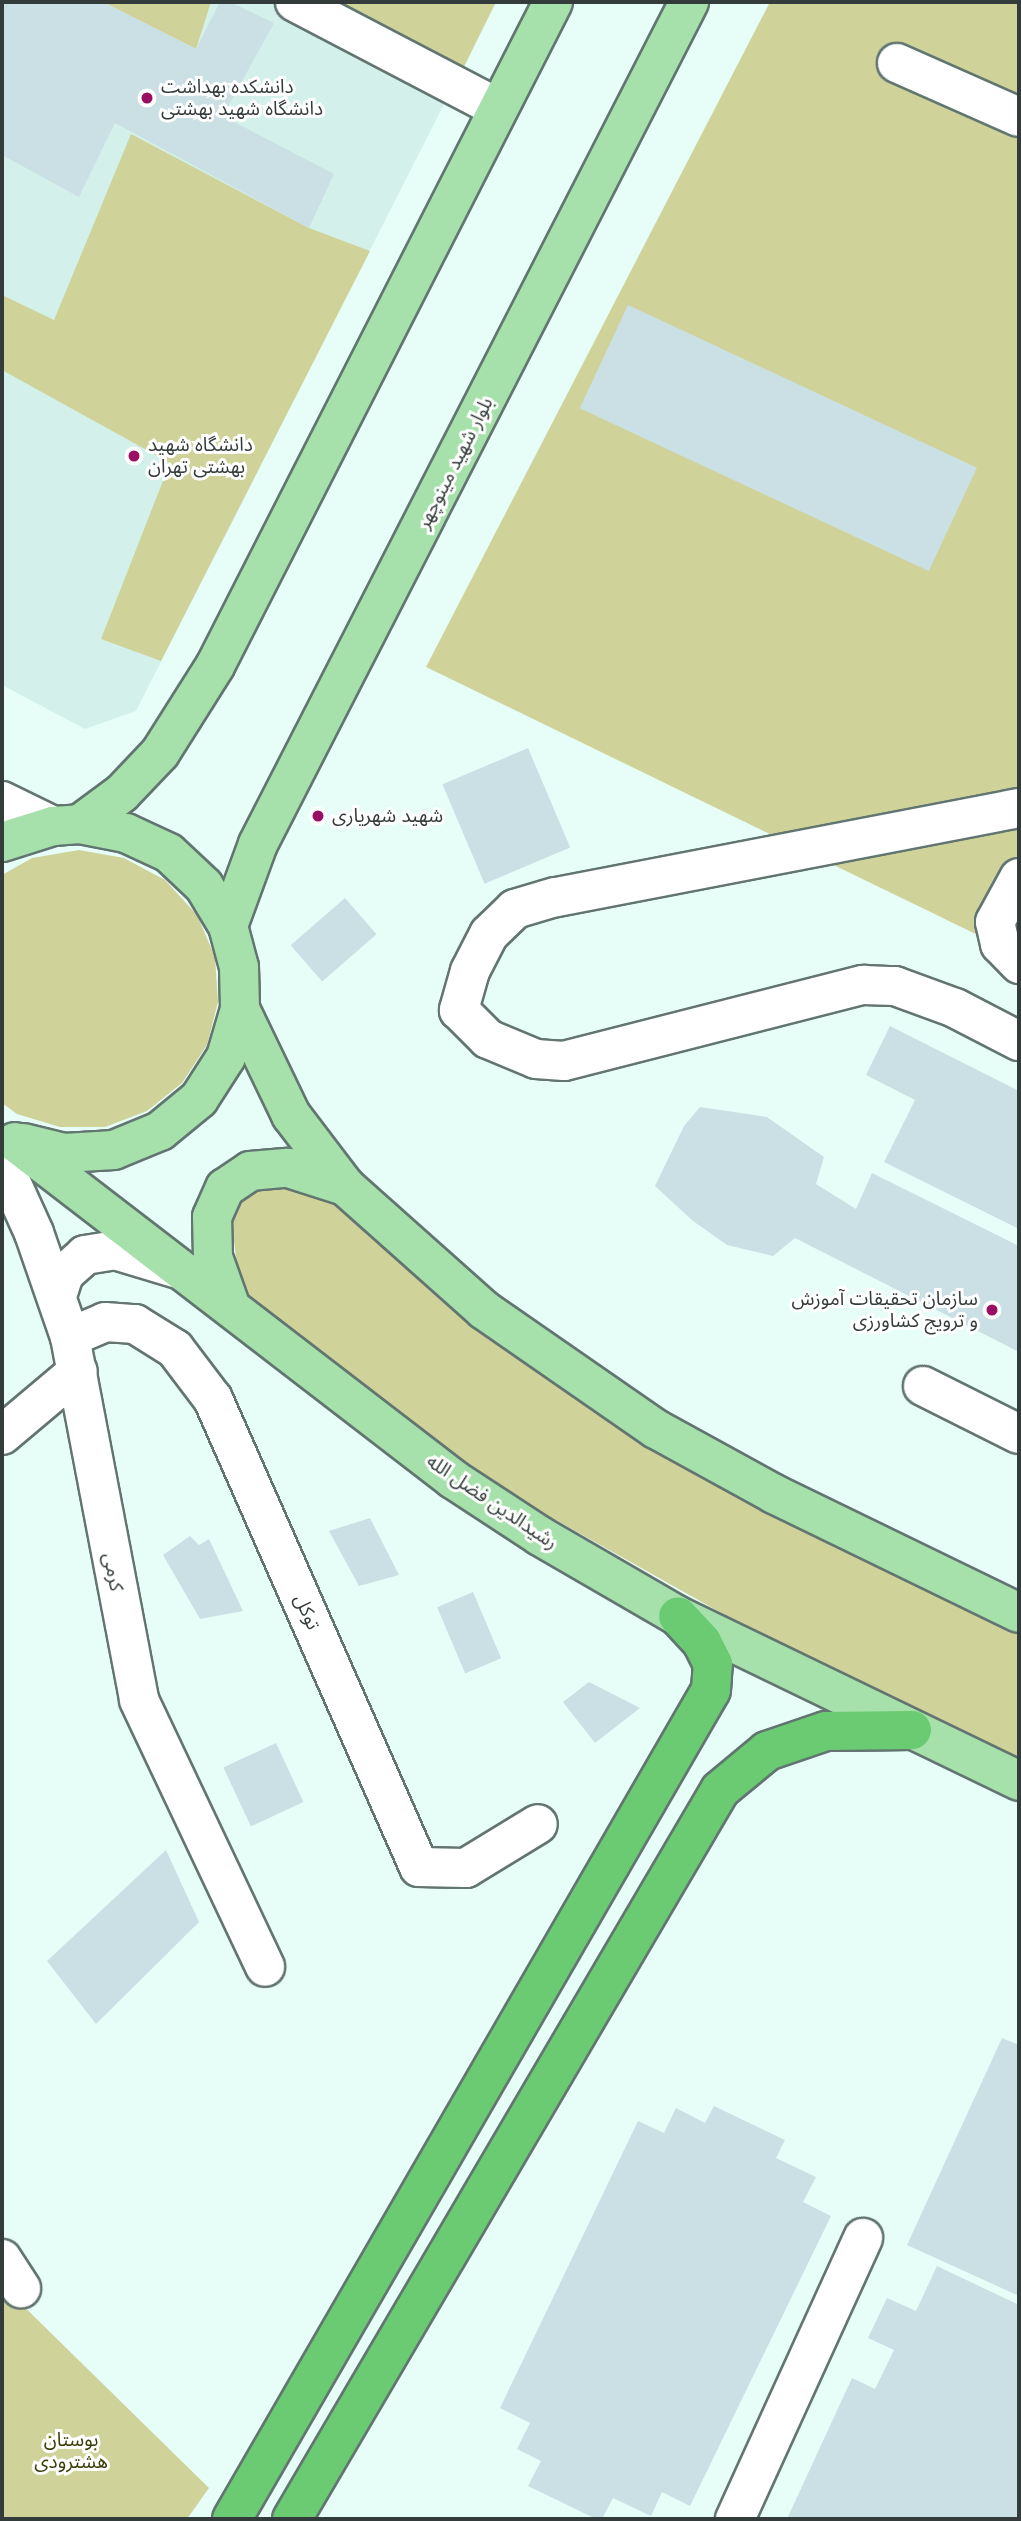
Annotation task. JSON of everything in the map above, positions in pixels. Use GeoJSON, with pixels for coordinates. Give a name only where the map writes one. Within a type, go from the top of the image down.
{"type":"FeatureCollection","features":[{"type":"Feature","properties":{"kind":"highway"},"geometry":{"type":"LineString","coordinates":[[232,2519],[711,1690],[713,1664],[702,1642],[678,1616]]}},
{"type":"Feature","properties":{"kind":"highway"},"geometry":{"type":"LineString","coordinates":[[292,2519],[720,1790],[767,1751],[826,1731],[912,1730]]}},
{"type":"Feature","properties":{"kind":"main road"},"geometry":{"type":"LineString","coordinates":[[2,842],[66,825],[122,793],[160,753],[215,666],[554,2]]}},
{"type":"Feature","properties":{"kind":"main road","name":"بلوار شهید مینوچهر"},"geometry":{"type":"LineString","coordinates":[[228,926],[258,844],[689,2]]}},
{"type":"Feature","properties":{"kind":"main road"},"geometry":{"type":"LineString","coordinates":[[6,1146],[64,1153],[114,1150],[160,1131],[199,1099],[226,1057],[240,1009],[239,967],[228,926],[204,886],[169,853],[126,833],[66,825]]}},
{"type":"Feature","properties":{"kind":"main road"},"geometry":{"type":"LineString","coordinates":[[240,1009],[291,1115],[345,1186],[484,1310],[656,1429],[774,1494],[1019,1613]]}},
{"type":"Feature","properties":{"kind":"main road","name":"رشیدالدین فضل الله"},"geometry":{"type":"LineString","coordinates":[[6,1146],[229,1302],[453,1479],[540,1536],[678,1616],[1019,1781]]}},
{"type":"Feature","properties":{"kind":"main road"},"geometry":{"type":"LineString","coordinates":[[229,1302],[212,1257],[212,1217],[225,1188],[250,1171],[288,1168],[345,1186]]}},
{"type":"Feature","properties":{"kind":"street"},"geometry":{"type":"LineString","coordinates":[[295,2],[498,108]]}},
{"type":"Feature","properties":{"kind":"street"},"geometry":{"type":"LineString","coordinates":[[897,63],[1019,117]]}},
{"type":"Feature","properties":{"kind":"street"},"geometry":{"type":"LineString","coordinates":[[2,801],[66,825]]}},
{"type":"Feature","properties":{"kind":"street"},"geometry":{"type":"LineString","coordinates":[[1019,808],[555,897],[515,909],[489,934],[470,971],[459,1010],[488,1039],[536,1059],[564,1061],[863,985],[895,986],[955,1008],[1019,1041]]}},
{"type":"Feature","properties":{"kind":"street"},"geometry":{"type":"LineString","coordinates":[[1019,878],[995,922],[1000,944],[1019,964]]}},
{"type":"Feature","properties":{"kind":"street","name":"کرمی"},"geometry":{"type":"LineString","coordinates":[[6,1146],[74,1354],[139,1700],[265,1968]]}},
{"type":"Feature","properties":{"kind":"street"},"geometry":{"type":"LineString","coordinates":[[57,1296],[64,1273],[85,1255],[95,1253],[116,1250],[147,1257],[192,1275]]}},
{"type":"Feature","properties":{"kind":"street","name":"توکل"},"geometry":{"type":"LineString","coordinates":[[74,1354],[105,1322],[135,1324],[175,1349],[213,1399],[419,1867],[467,1868],[538,1824]]}},
{"type":"Feature","properties":{"kind":"street"},"geometry":{"type":"LineString","coordinates":[[2,1435],[74,1354]]}},
{"type":"Feature","properties":{"kind":"street"},"geometry":{"type":"LineString","coordinates":[[923,1386],[1019,1434]]}},
{"type":"Feature","properties":{"kind":"street"},"geometry":{"type":"LineString","coordinates":[[735,2519],[863,2238]]}},
{"type":"Feature","properties":{"kind":"shaded area","name":"دانشگاه شهید بهشتی تهران"},"geometry":{"type":"Polygon","coordinates":[[[2,2],[496,2],[136,711],[85,729],[2,685],[2,2]]]}},
{"type":"Feature","properties":{"kind":"green space"},"geometry":{"type":"Polygon","coordinates":[[[103,2],[211,2],[196,49],[103,2]]]}},
{"type":"Feature","properties":{"kind":"green space"},"geometry":{"type":"Polygon","coordinates":[[[297,2],[496,2],[455,85],[297,2]]]}},
{"type":"Feature","properties":{"kind":"green space"},"geometry":{"type":"Polygon","coordinates":[[[770,2],[1019,2],[1019,955],[426,667],[770,2]]]}},
{"type":"Feature","properties":{"kind":"green space"},"geometry":{"type":"Polygon","coordinates":[[[131,134],[309,228],[370,251],[161,661],[101,639],[170,463],[2,370],[2,295],[54,320],[131,134]]]}},
{"type":"Feature","properties":{"kind":"green space"},"geometry":{"type":"Polygon","coordinates":[[[79,850],[124,858],[165,880],[197,915],[215,957],[218,1002],[207,1045],[182,1083],[147,1111],[105,1127],[60,1127],[17,1114],[2,1103],[2,875],[32,858],[79,850]]]}},
{"type":"Feature","properties":{"kind":"green space"},"geometry":{"type":"Polygon","coordinates":[[[277,1181],[337,1200],[456,1306],[1019,1630],[1019,1764],[821,1669],[483,1479],[248,1297],[237,1266],[232,1224],[244,1197],[277,1181]]]}},
{"type":"Feature","properties":{"kind":"green space","name":"بوستان هشترودی"},"geometry":{"type":"Polygon","coordinates":[[[2,2285],[209,2488],[187,2519],[2,2519],[2,2285]]]}},
{"type":"Feature","properties":{"kind":"building","name":"دانشکده بهداشت دانشگاه شهید بهشتی"},"geometry":{"type":"Polygon","coordinates":[[[2,2],[103,2],[196,49],[220,2],[230,2],[274,23],[223,116],[334,174],[309,228],[115,123],[79,197],[2,155],[2,2]]]}},
{"type":"Feature","properties":{"kind":"building"},"geometry":{"type":"Polygon","coordinates":[[[628,305],[977,468],[929,571],[580,408],[628,305]]]}},
{"type":"Feature","properties":{"kind":"building"},"geometry":{"type":"Polygon","coordinates":[[[528,748],[570,847],[485,884],[442,784],[528,748]]]}},
{"type":"Feature","properties":{"kind":"building"},"geometry":{"type":"Polygon","coordinates":[[[345,898],[376,934],[322,981],[291,945],[345,898]]]}},
{"type":"Feature","properties":{"kind":"building"},"geometry":{"type":"Polygon","coordinates":[[[890,1026],[1019,1091],[1019,1229],[884,1162],[915,1100],[866,1075],[890,1026]]]}},
{"type":"Feature","properties":{"kind":"building"},"geometry":{"type":"Polygon","coordinates":[[[700,1107],[767,1117],[824,1157],[816,1184],[856,1209],[872,1173],[1019,1246],[1019,1352],[795,1238],[773,1256],[727,1245],[693,1221],[655,1186],[684,1126],[700,1107]]]}},
{"type":"Feature","properties":{"kind":"building"},"geometry":{"type":"Polygon","coordinates":[[[370,1518],[399,1575],[359,1586],[329,1531],[370,1518]]]}},
{"type":"Feature","properties":{"kind":"building"},"geometry":{"type":"Polygon","coordinates":[[[190,1536],[199,1545],[209,1539],[243,1611],[200,1619],[163,1555],[190,1536]]]}},
{"type":"Feature","properties":{"kind":"building"},"geometry":{"type":"Polygon","coordinates":[[[473,1592],[501,1658],[465,1674],[437,1607],[473,1592]]]}},
{"type":"Feature","properties":{"kind":"building"},"geometry":{"type":"Polygon","coordinates":[[[589,1682],[640,1708],[595,1743],[563,1702],[589,1682]]]}},
{"type":"Feature","properties":{"kind":"building"},"geometry":{"type":"Polygon","coordinates":[[[276,1743],[303,1802],[251,1826],[223,1768],[276,1743]]]}},
{"type":"Feature","properties":{"kind":"building"},"geometry":{"type":"Polygon","coordinates":[[[166,1850],[199,1922],[96,2024],[47,1961],[166,1850]]]}},
{"type":"Feature","properties":{"kind":"building"},"geometry":{"type":"Polygon","coordinates":[[[1002,2038],[1019,2045],[1019,2296],[907,2245],[1002,2038]]]}},
{"type":"Feature","properties":{"kind":"building"},"geometry":{"type":"Polygon","coordinates":[[[714,2106],[785,2140],[776,2158],[816,2177],[803,2202],[831,2216],[690,2506],[662,2492],[651,2516],[613,2498],[602,2519],[596,2519],[528,2486],[541,2461],[517,2449],[530,2423],[500,2408],[638,2121],[664,2133],[676,2108],[705,2123],[714,2106]]]}},
{"type":"Feature","properties":{"kind":"building"},"geometry":{"type":"Polygon","coordinates":[[[937,2266],[1019,2305],[1019,2519],[787,2519],[852,2378],[875,2389],[894,2350],[868,2338],[887,2298],[916,2311],[937,2266]]]}},
{"type":"Feature","properties":{"kind":"place","name":"دانشکده بهداشت دانشگاه شهید بهشتی"},"geometry":{"type":"Point","coordinates":[147,98]}},
{"type":"Feature","properties":{"kind":"place","name":"دانشگاه شهید بهشتی تهران"},"geometry":{"type":"Point","coordinates":[134,456]}},
{"type":"Feature","properties":{"kind":"place","name":"شهید شهریاری"},"geometry":{"type":"Point","coordinates":[318,816]}},
{"type":"Feature","properties":{"kind":"place","name":"سازمان تحقیقات آموزش و ترویج کشاورزی"},"geometry":{"type":"Point","coordinates":[992,1310]}}]}
